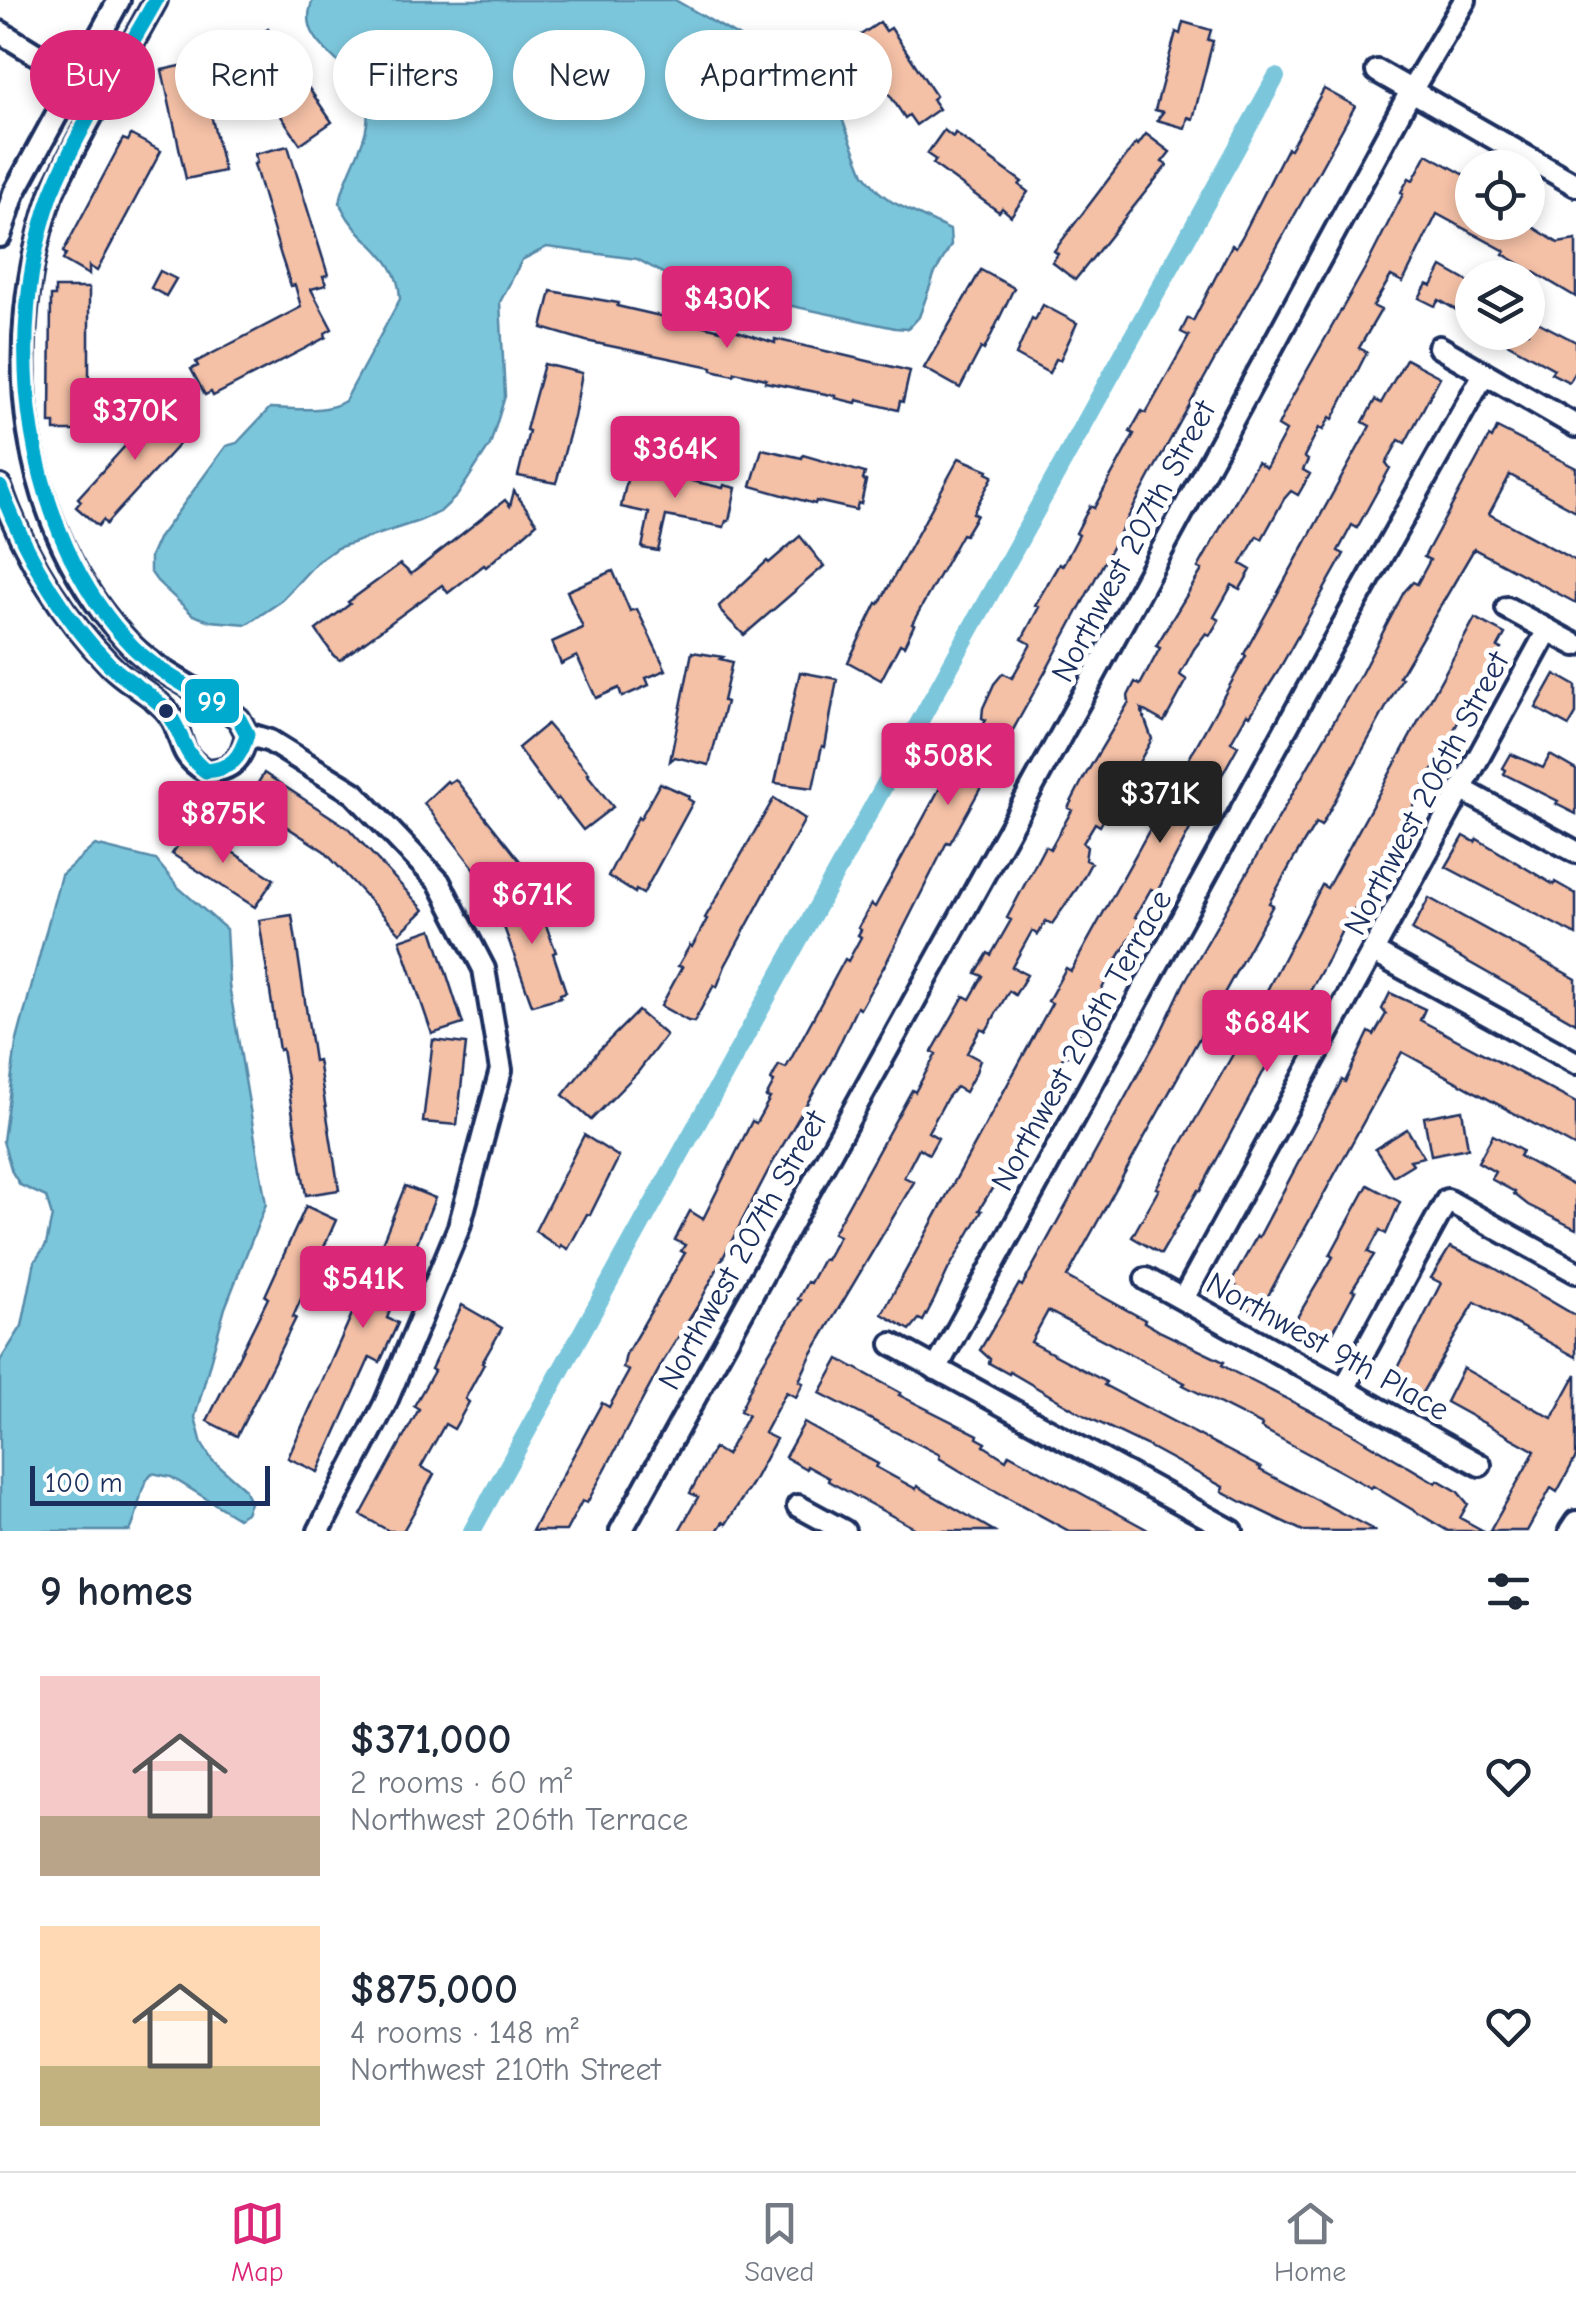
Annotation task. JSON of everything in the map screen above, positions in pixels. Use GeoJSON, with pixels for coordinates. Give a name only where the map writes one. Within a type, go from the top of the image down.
{"type":"FeatureCollection","features":[{"type":"Feature","properties":{"kind":"street"},"geometry":{"type":"LineString","coordinates":[[104,30],[120,0]]}},
{"type":"Feature","properties":{"kind":"street"},"geometry":{"type":"LineString","coordinates":[[140,30],[156,0]]}},
{"type":"Feature","properties":{"kind":"street","name":"Northwest 207th Street"},"geometry":{"type":"LineString","coordinates":[[621,1531],[1086,690],[1410,92],[1466,0]]}},
{"type":"Feature","properties":{"kind":"street"},"geometry":{"type":"LineString","coordinates":[[0,32],[30,51]]}},
{"type":"Feature","properties":{"kind":"street"},"geometry":{"type":"LineString","coordinates":[[1377,71],[1576,185]]}},
{"type":"Feature","properties":{"kind":"street"},"geometry":{"type":"LineString","coordinates":[[0,236],[14,193],[55,120]]}},
{"type":"Feature","properties":{"kind":"street"},"geometry":{"type":"LineString","coordinates":[[91,120],[51,196],[9,310],[16,408],[24,452],[47,521],[77,574],[133,648],[218,702],[238,719],[247,734],[270,741],[354,793],[439,882],[484,969],[501,1070],[459,1227],[385,1404],[319,1531]]}},
{"type":"Feature","properties":{"kind":"street"},"geometry":{"type":"LineString","coordinates":[[1439,347],[1576,426]]}},
{"type":"Feature","properties":{"kind":"street","name":"Northwest 206th Terrace"},"geometry":{"type":"LineString","coordinates":[[936,1369],[1484,374]]}},
{"type":"Feature","properties":{"kind":"street"},"geometry":{"type":"LineString","coordinates":[[0,487],[43,579],[72,622],[112,668],[168,711],[183,752],[192,764],[206,772],[232,766],[243,754],[247,734]]}},
{"type":"Feature","properties":{"kind":"street"},"geometry":{"type":"LineString","coordinates":[[1507,608],[1576,646]]}},
{"type":"Feature","properties":{"kind":"street","name":"Northwest 206th Street"},"geometry":{"type":"LineString","coordinates":[[1183,1299],[1548,630]]}},
{"type":"Feature","properties":{"kind":"street"},"geometry":{"type":"LineString","coordinates":[[1463,790],[1576,852]]}},
{"type":"Feature","properties":{"kind":"street"},"geometry":{"type":"LineString","coordinates":[[1374,952],[1576,1063]]}},
{"type":"Feature","properties":{"kind":"street"},"geometry":{"type":"LineString","coordinates":[[1344,1389],[1447,1200],[1576,1272]]}},
{"type":"Feature","properties":{"kind":"street","name":"Northwest 9th Place"},"geometry":{"type":"LineString","coordinates":[[1146,1278],[1480,1465]]}},
{"type":"Feature","properties":{"kind":"street"},"geometry":{"type":"LineString","coordinates":[[892,1344],[1232,1531]]}},
{"type":"Feature","properties":{"kind":"street"},"geometry":{"type":"LineString","coordinates":[[798,1506],[844,1531]]}},
{"type":"Feature","properties":{"kind":"street"},"geometry":{"type":"LineString","coordinates":[[1570,1531],[1576,1522]]}},
{"type":"Feature","properties":{"kind":"water"},"geometry":{"type":"Polygon","coordinates":[[[313,0],[675,0],[727,30],[665,30],[665,120],[843,120],[864,174],[878,191],[892,202],[950,230],[951,245],[934,275],[919,317],[908,329],[679,282],[637,259],[547,247],[522,260],[500,302],[505,396],[490,445],[457,496],[440,512],[337,548],[317,562],[280,602],[247,624],[210,621],[193,615],[150,571],[150,557],[158,539],[226,446],[237,443],[270,408],[319,409],[345,401],[400,299],[398,283],[385,258],[356,228],[340,203],[367,120],[493,120],[493,30],[333,30],[333,57],[318,41],[309,16],[313,0]]]}},
{"type":"Feature","properties":{"kind":"water"},"geometry":{"type":"Polygon","coordinates":[[[95,845],[156,860],[179,888],[226,929],[229,985],[266,1204],[225,1308],[195,1417],[202,1444],[212,1460],[244,1488],[250,1503],[246,1513],[238,1518],[171,1477],[152,1473],[144,1485],[130,1531],[0,1531],[0,1361],[22,1326],[35,1261],[46,1245],[52,1216],[46,1197],[20,1185],[3,1141],[16,1044],[61,875],[95,845]]]}},
{"type":"Feature","properties":{"kind":"building"},"geometry":{"type":"Polygon","coordinates":[[[880,22],[885,30],[868,30],[880,22]]]}},
{"type":"Feature","properties":{"kind":"building"},"geometry":{"type":"Polygon","coordinates":[[[1183,22],[1211,30],[1208,40],[1213,41],[1193,119],[1188,117],[1185,128],[1157,120],[1163,112],[1155,110],[1176,32],[1180,34],[1183,22]]]}},
{"type":"Feature","properties":{"kind":"building"},"geometry":{"type":"Polygon","coordinates":[[[891,28],[936,96],[932,99],[939,109],[916,125],[909,115],[905,118],[892,98],[892,30],[888,30],[891,28]]]}},
{"type":"Feature","properties":{"kind":"building"},"geometry":{"type":"Polygon","coordinates":[[[175,67],[175,120],[212,120],[224,171],[186,179],[162,70],[175,67]]]}},
{"type":"Feature","properties":{"kind":"building"},"geometry":{"type":"Polygon","coordinates":[[[1324,89],[1355,106],[1048,667],[950,843],[947,842],[887,961],[860,1009],[857,1007],[700,1302],[587,1503],[582,1501],[566,1531],[532,1531],[602,1403],[609,1407],[629,1371],[623,1368],[626,1354],[685,1253],[681,1251],[685,1245],[675,1240],[690,1211],[703,1219],[752,1121],[756,1123],[770,1098],[766,1097],[779,1065],[786,1068],[861,937],[858,928],[871,904],[875,907],[961,749],[968,753],[986,720],[982,718],[983,708],[994,684],[1003,673],[1012,678],[1031,644],[1022,639],[1039,607],[1035,605],[1069,554],[1090,506],[1094,508],[1134,434],[1130,432],[1142,411],[1146,413],[1189,336],[1181,332],[1188,318],[1193,321],[1232,245],[1236,247],[1242,237],[1287,148],[1290,149],[1324,89]]]}},
{"type":"Feature","properties":{"kind":"building"},"geometry":{"type":"Polygon","coordinates":[[[313,94],[332,122],[300,144],[284,120],[313,120],[313,94]]]}},
{"type":"Feature","properties":{"kind":"building"},"geometry":{"type":"Polygon","coordinates":[[[944,130],[953,137],[955,133],[1022,182],[1019,185],[1028,192],[1011,216],[1002,208],[999,212],[933,164],[936,160],[927,154],[944,130]]]}},
{"type":"Feature","properties":{"kind":"building"},"geometry":{"type":"Polygon","coordinates":[[[1146,134],[1170,152],[1162,162],[1167,165],[1075,280],[1052,262],[1058,254],[1054,251],[1146,134]]]}},
{"type":"Feature","properties":{"kind":"building"},"geometry":{"type":"Polygon","coordinates":[[[131,135],[161,151],[97,271],[89,266],[89,275],[63,260],[63,252],[123,139],[128,141],[131,135]]]}},
{"type":"Feature","properties":{"kind":"building"},"geometry":{"type":"Polygon","coordinates":[[[288,146],[328,275],[323,276],[326,285],[311,289],[332,329],[325,333],[326,337],[304,349],[213,396],[211,392],[205,395],[191,369],[198,366],[196,362],[301,307],[281,256],[254,164],[255,154],[288,146]]]}},
{"type":"Feature","properties":{"kind":"building"},"geometry":{"type":"Polygon","coordinates":[[[1427,154],[1455,170],[1455,224],[1437,214],[1403,282],[1391,276],[1373,306],[1381,310],[1359,348],[1367,352],[1333,419],[1330,417],[1323,430],[1319,428],[1304,457],[1308,460],[1303,470],[1310,474],[1298,495],[1291,491],[1284,499],[1262,539],[1257,536],[1241,564],[1251,570],[1240,589],[1232,585],[1214,617],[1219,620],[1194,649],[1180,675],[1187,680],[1164,722],[1141,709],[1152,739],[1127,784],[1131,787],[1107,821],[1104,819],[1100,826],[1095,823],[1083,843],[1087,847],[1085,860],[1091,863],[1078,887],[1052,924],[1046,921],[1038,935],[1032,931],[1012,967],[1027,975],[1015,995],[1009,991],[986,1031],[981,1028],[967,1053],[980,1060],[976,1072],[965,1092],[956,1087],[947,1098],[928,1132],[938,1138],[929,1154],[919,1148],[904,1177],[914,1182],[811,1355],[796,1397],[786,1392],[764,1433],[776,1439],[752,1483],[726,1524],[723,1522],[717,1531],[679,1531],[698,1497],[690,1493],[714,1448],[726,1455],[748,1415],[740,1411],[759,1369],[801,1300],[798,1299],[807,1282],[826,1260],[839,1236],[833,1233],[936,1054],[932,1052],[964,996],[970,999],[983,976],[976,973],[1011,920],[1007,918],[1045,846],[1050,849],[1072,810],[1068,808],[1083,779],[1129,702],[1135,682],[1140,685],[1160,648],[1156,646],[1202,570],[1198,568],[1257,462],[1266,468],[1286,431],[1278,426],[1292,397],[1368,263],[1401,192],[1409,178],[1413,180],[1427,154]]]}},
{"type":"Feature","properties":{"kind":"building"},"geometry":{"type":"Polygon","coordinates":[[[1545,235],[1558,243],[1576,240],[1576,297],[1545,279],[1545,260],[1513,260],[1503,254],[1505,251],[1485,240],[1545,240],[1545,235]]]}},
{"type":"Feature","properties":{"kind":"building"},"geometry":{"type":"Polygon","coordinates":[[[1442,267],[1455,274],[1455,309],[1439,300],[1435,306],[1419,298],[1427,284],[1432,286],[1442,267]]]}},
{"type":"Feature","properties":{"kind":"building"},"geometry":{"type":"Polygon","coordinates":[[[981,270],[1014,288],[984,350],[981,348],[960,388],[924,368],[981,270]]]}},
{"type":"Feature","properties":{"kind":"building"},"geometry":{"type":"Polygon","coordinates":[[[160,271],[176,279],[166,296],[151,288],[160,271]]]}},
{"type":"Feature","properties":{"kind":"building"},"geometry":{"type":"Polygon","coordinates":[[[55,288],[89,288],[89,423],[85,423],[85,431],[55,431],[55,423],[50,423],[51,296],[55,296],[55,288]]]}},
{"type":"Feature","properties":{"kind":"building"},"geometry":{"type":"Polygon","coordinates":[[[551,291],[618,303],[617,306],[721,330],[722,326],[775,343],[775,339],[910,371],[903,402],[900,401],[898,410],[857,400],[856,403],[542,328],[551,291]]]}},
{"type":"Feature","properties":{"kind":"building"},"geometry":{"type":"Polygon","coordinates":[[[1043,305],[1077,323],[1060,360],[1056,359],[1049,373],[1016,355],[1032,318],[1035,320],[1043,305]]]}},
{"type":"Feature","properties":{"kind":"building"},"geometry":{"type":"Polygon","coordinates":[[[1545,326],[1576,342],[1576,370],[1569,382],[1551,373],[1554,369],[1520,350],[1545,350],[1545,326]]]}},
{"type":"Feature","properties":{"kind":"building"},"geometry":{"type":"Polygon","coordinates":[[[1406,359],[1440,377],[1405,443],[1399,440],[1386,463],[1390,468],[1357,528],[1352,525],[1338,551],[1344,554],[1277,673],[1231,742],[1238,746],[1157,892],[1151,889],[1135,917],[1141,920],[1118,958],[1122,960],[1107,979],[1068,1056],[1065,1054],[1045,1090],[1049,1092],[979,1210],[982,1211],[923,1321],[919,1319],[910,1330],[882,1314],[1052,1003],[1048,1001],[1066,968],[1071,971],[1246,656],[1370,426],[1363,422],[1375,400],[1381,403],[1406,359]]]}},
{"type":"Feature","properties":{"kind":"building"},"geometry":{"type":"Polygon","coordinates":[[[544,364],[582,373],[556,483],[518,476],[544,364]]]}},
{"type":"Feature","properties":{"kind":"building"},"geometry":{"type":"Polygon","coordinates":[[[173,400],[194,419],[188,426],[192,430],[106,524],[103,520],[98,526],[76,507],[81,501],[78,498],[164,403],[167,406],[173,400]]]}},
{"type":"Feature","properties":{"kind":"building"},"geometry":{"type":"Polygon","coordinates":[[[1497,428],[1576,468],[1576,511],[1510,475],[1489,514],[1576,561],[1576,603],[1474,549],[1399,677],[1402,678],[1321,826],[1316,823],[1269,903],[1273,905],[1067,1277],[1436,1483],[1438,1480],[1457,1491],[1468,1504],[1460,1518],[1484,1531],[1448,1531],[1373,1486],[1048,1311],[1031,1342],[1376,1531],[1303,1531],[1242,1502],[1222,1491],[1223,1487],[989,1363],[990,1359],[980,1350],[1019,1284],[1022,1286],[1184,983],[1404,592],[1413,582],[1417,584],[1430,560],[1424,557],[1497,428]]]}},
{"type":"Feature","properties":{"kind":"building"},"geometry":{"type":"Polygon","coordinates":[[[762,449],[802,458],[803,455],[865,473],[861,504],[856,510],[816,501],[815,504],[751,486],[762,449]]]}},
{"type":"Feature","properties":{"kind":"building"},"geometry":{"type":"Polygon","coordinates":[[[959,458],[993,476],[973,513],[977,515],[962,534],[912,624],[904,646],[900,644],[881,680],[848,662],[959,458]]]}},
{"type":"Feature","properties":{"kind":"building"},"geometry":{"type":"Polygon","coordinates":[[[630,466],[736,488],[729,521],[724,527],[666,516],[658,551],[642,548],[649,513],[621,507],[630,466]]]}},
{"type":"Feature","properties":{"kind":"building"},"geometry":{"type":"Polygon","coordinates":[[[514,491],[537,523],[486,567],[448,593],[442,585],[340,660],[334,656],[316,630],[400,564],[411,574],[505,500],[510,506],[514,491]]]}},
{"type":"Feature","properties":{"kind":"building"},"geometry":{"type":"Polygon","coordinates":[[[800,536],[824,566],[744,635],[719,606],[800,536]]]}},
{"type":"Feature","properties":{"kind":"building"},"geometry":{"type":"Polygon","coordinates":[[[613,571],[630,611],[637,609],[666,670],[646,678],[649,685],[622,697],[619,688],[596,698],[577,656],[561,664],[552,642],[583,628],[567,591],[613,571]]]}},
{"type":"Feature","properties":{"kind":"building"},"geometry":{"type":"Polygon","coordinates":[[[1475,618],[1505,634],[1498,647],[1502,649],[1466,707],[1375,879],[1347,920],[1304,1002],[1301,1001],[1200,1191],[1161,1254],[1132,1237],[1159,1189],[1156,1188],[1240,1042],[1322,885],[1327,888],[1475,618]]]}},
{"type":"Feature","properties":{"kind":"building"},"geometry":{"type":"Polygon","coordinates":[[[692,652],[732,662],[709,765],[675,757],[670,761],[692,652]]]}},
{"type":"Feature","properties":{"kind":"building"},"geometry":{"type":"Polygon","coordinates":[[[800,672],[837,679],[813,788],[775,783],[800,672]]]}},
{"type":"Feature","properties":{"kind":"building"},"geometry":{"type":"Polygon","coordinates":[[[1555,674],[1576,686],[1576,714],[1569,726],[1536,708],[1555,674]]]}},
{"type":"Feature","properties":{"kind":"building"},"geometry":{"type":"Polygon","coordinates":[[[547,724],[613,807],[583,830],[518,748],[547,724]]]}},
{"type":"Feature","properties":{"kind":"building"},"geometry":{"type":"Polygon","coordinates":[[[1511,754],[1543,768],[1550,755],[1576,770],[1576,814],[1504,774],[1511,754]]]}},
{"type":"Feature","properties":{"kind":"building"},"geometry":{"type":"Polygon","coordinates":[[[264,773],[348,828],[424,910],[400,933],[324,851],[247,801],[264,773]]]}},
{"type":"Feature","properties":{"kind":"building"},"geometry":{"type":"Polygon","coordinates":[[[455,779],[520,861],[514,866],[516,869],[490,889],[424,803],[447,781],[455,779]]]}},
{"type":"Feature","properties":{"kind":"building"},"geometry":{"type":"Polygon","coordinates":[[[660,783],[689,796],[693,802],[643,894],[636,890],[635,893],[608,876],[660,783]]]}},
{"type":"Feature","properties":{"kind":"building"},"geometry":{"type":"Polygon","coordinates":[[[774,798],[805,819],[717,987],[714,985],[694,1022],[688,1021],[661,1006],[682,967],[678,966],[774,798]]]}},
{"type":"Feature","properties":{"kind":"building"},"geometry":{"type":"Polygon","coordinates":[[[191,825],[274,879],[255,907],[172,854],[191,825]]]}},
{"type":"Feature","properties":{"kind":"building"},"geometry":{"type":"Polygon","coordinates":[[[1464,836],[1475,842],[1477,839],[1576,894],[1576,935],[1446,867],[1464,836]]]}},
{"type":"Feature","properties":{"kind":"building"},"geometry":{"type":"Polygon","coordinates":[[[534,893],[566,992],[532,1005],[495,902],[534,893]]]}},
{"type":"Feature","properties":{"kind":"building"},"geometry":{"type":"Polygon","coordinates":[[[1429,898],[1576,979],[1576,1023],[1412,930],[1429,898]]]}},
{"type":"Feature","properties":{"kind":"building"},"geometry":{"type":"Polygon","coordinates":[[[292,915],[339,1190],[306,1195],[259,920],[292,915]]]}},
{"type":"Feature","properties":{"kind":"building"},"geometry":{"type":"Polygon","coordinates":[[[432,929],[463,1024],[432,1034],[400,940],[432,929]]]}},
{"type":"Feature","properties":{"kind":"building"},"geometry":{"type":"Polygon","coordinates":[[[1390,993],[1425,1009],[1420,1020],[1576,1103],[1576,1147],[1402,1052],[1258,1314],[1230,1298],[1236,1286],[1231,1283],[1342,1080],[1345,1082],[1369,1032],[1374,1035],[1386,1014],[1382,1009],[1390,993]]]}},
{"type":"Feature","properties":{"kind":"building"},"geometry":{"type":"Polygon","coordinates":[[[638,1011],[666,1035],[638,1072],[591,1120],[563,1095],[599,1050],[638,1011]]]}},
{"type":"Feature","properties":{"kind":"building"},"geometry":{"type":"Polygon","coordinates":[[[433,1040],[466,1044],[457,1125],[423,1122],[433,1040]]]}},
{"type":"Feature","properties":{"kind":"building"},"geometry":{"type":"Polygon","coordinates":[[[1462,1110],[1468,1148],[1431,1155],[1424,1117],[1462,1110]]]}},
{"type":"Feature","properties":{"kind":"building"},"geometry":{"type":"Polygon","coordinates":[[[1407,1129],[1424,1157],[1410,1160],[1413,1164],[1393,1176],[1375,1149],[1407,1129]]]}},
{"type":"Feature","properties":{"kind":"building"},"geometry":{"type":"Polygon","coordinates":[[[584,1135],[619,1157],[568,1249],[561,1245],[560,1248],[535,1231],[584,1135]]]}},
{"type":"Feature","properties":{"kind":"building"},"geometry":{"type":"Polygon","coordinates":[[[1493,1135],[1522,1151],[1519,1156],[1576,1187],[1576,1229],[1528,1205],[1515,1192],[1491,1179],[1495,1172],[1478,1162],[1493,1135]]]}},
{"type":"Feature","properties":{"kind":"building"},"geometry":{"type":"Polygon","coordinates":[[[1368,1185],[1400,1202],[1386,1234],[1380,1230],[1368,1252],[1374,1255],[1332,1334],[1323,1346],[1317,1347],[1289,1331],[1333,1257],[1330,1255],[1368,1185]]]}},
{"type":"Feature","properties":{"kind":"building"},"geometry":{"type":"Polygon","coordinates":[[[405,1186],[435,1198],[387,1318],[398,1323],[380,1362],[370,1357],[318,1472],[288,1458],[405,1186]]]}},
{"type":"Feature","properties":{"kind":"building"},"geometry":{"type":"Polygon","coordinates":[[[306,1206],[336,1220],[293,1317],[296,1318],[237,1436],[207,1421],[268,1298],[265,1296],[306,1206]]]}},
{"type":"Feature","properties":{"kind":"building"},"geometry":{"type":"Polygon","coordinates":[[[1450,1247],[1491,1266],[1576,1316],[1576,1357],[1475,1302],[1419,1398],[1391,1382],[1441,1283],[1431,1278],[1450,1247]]]}},
{"type":"Feature","properties":{"kind":"building"},"geometry":{"type":"Polygon","coordinates":[[[462,1305],[502,1328],[482,1363],[465,1399],[469,1402],[454,1429],[445,1424],[421,1467],[434,1474],[415,1510],[403,1531],[389,1531],[361,1515],[419,1409],[414,1406],[434,1371],[431,1369],[462,1305]]]}},
{"type":"Feature","properties":{"kind":"building"},"geometry":{"type":"Polygon","coordinates":[[[839,1359],[978,1435],[986,1443],[984,1446],[1006,1460],[1009,1454],[1150,1531],[1069,1531],[972,1478],[939,1458],[940,1455],[820,1393],[839,1359]]]}},
{"type":"Feature","properties":{"kind":"building"},"geometry":{"type":"Polygon","coordinates":[[[1463,1368],[1552,1418],[1576,1374],[1576,1457],[1557,1492],[1551,1488],[1527,1531],[1490,1531],[1535,1451],[1446,1402],[1463,1368]]]}},
{"type":"Feature","properties":{"kind":"building"},"geometry":{"type":"Polygon","coordinates":[[[804,1423],[994,1531],[920,1531],[807,1466],[806,1469],[785,1457],[804,1423]]]}},
{"type":"Feature","properties":{"kind":"waterway"},"geometry":{"type":"LineString","coordinates":[[472,1531],[1276,77]]}},
{"type":"Feature","properties":{"kind":"transit line","name":"99"},"geometry":{"type":"LineString","coordinates":[[0,487],[46,581],[91,645],[164,708],[197,764],[206,771],[234,761],[247,734],[239,719],[145,658],[96,601],[67,549],[46,492],[32,432],[26,370],[27,309],[36,249],[52,193],[88,119],[156,0]]}}]}
